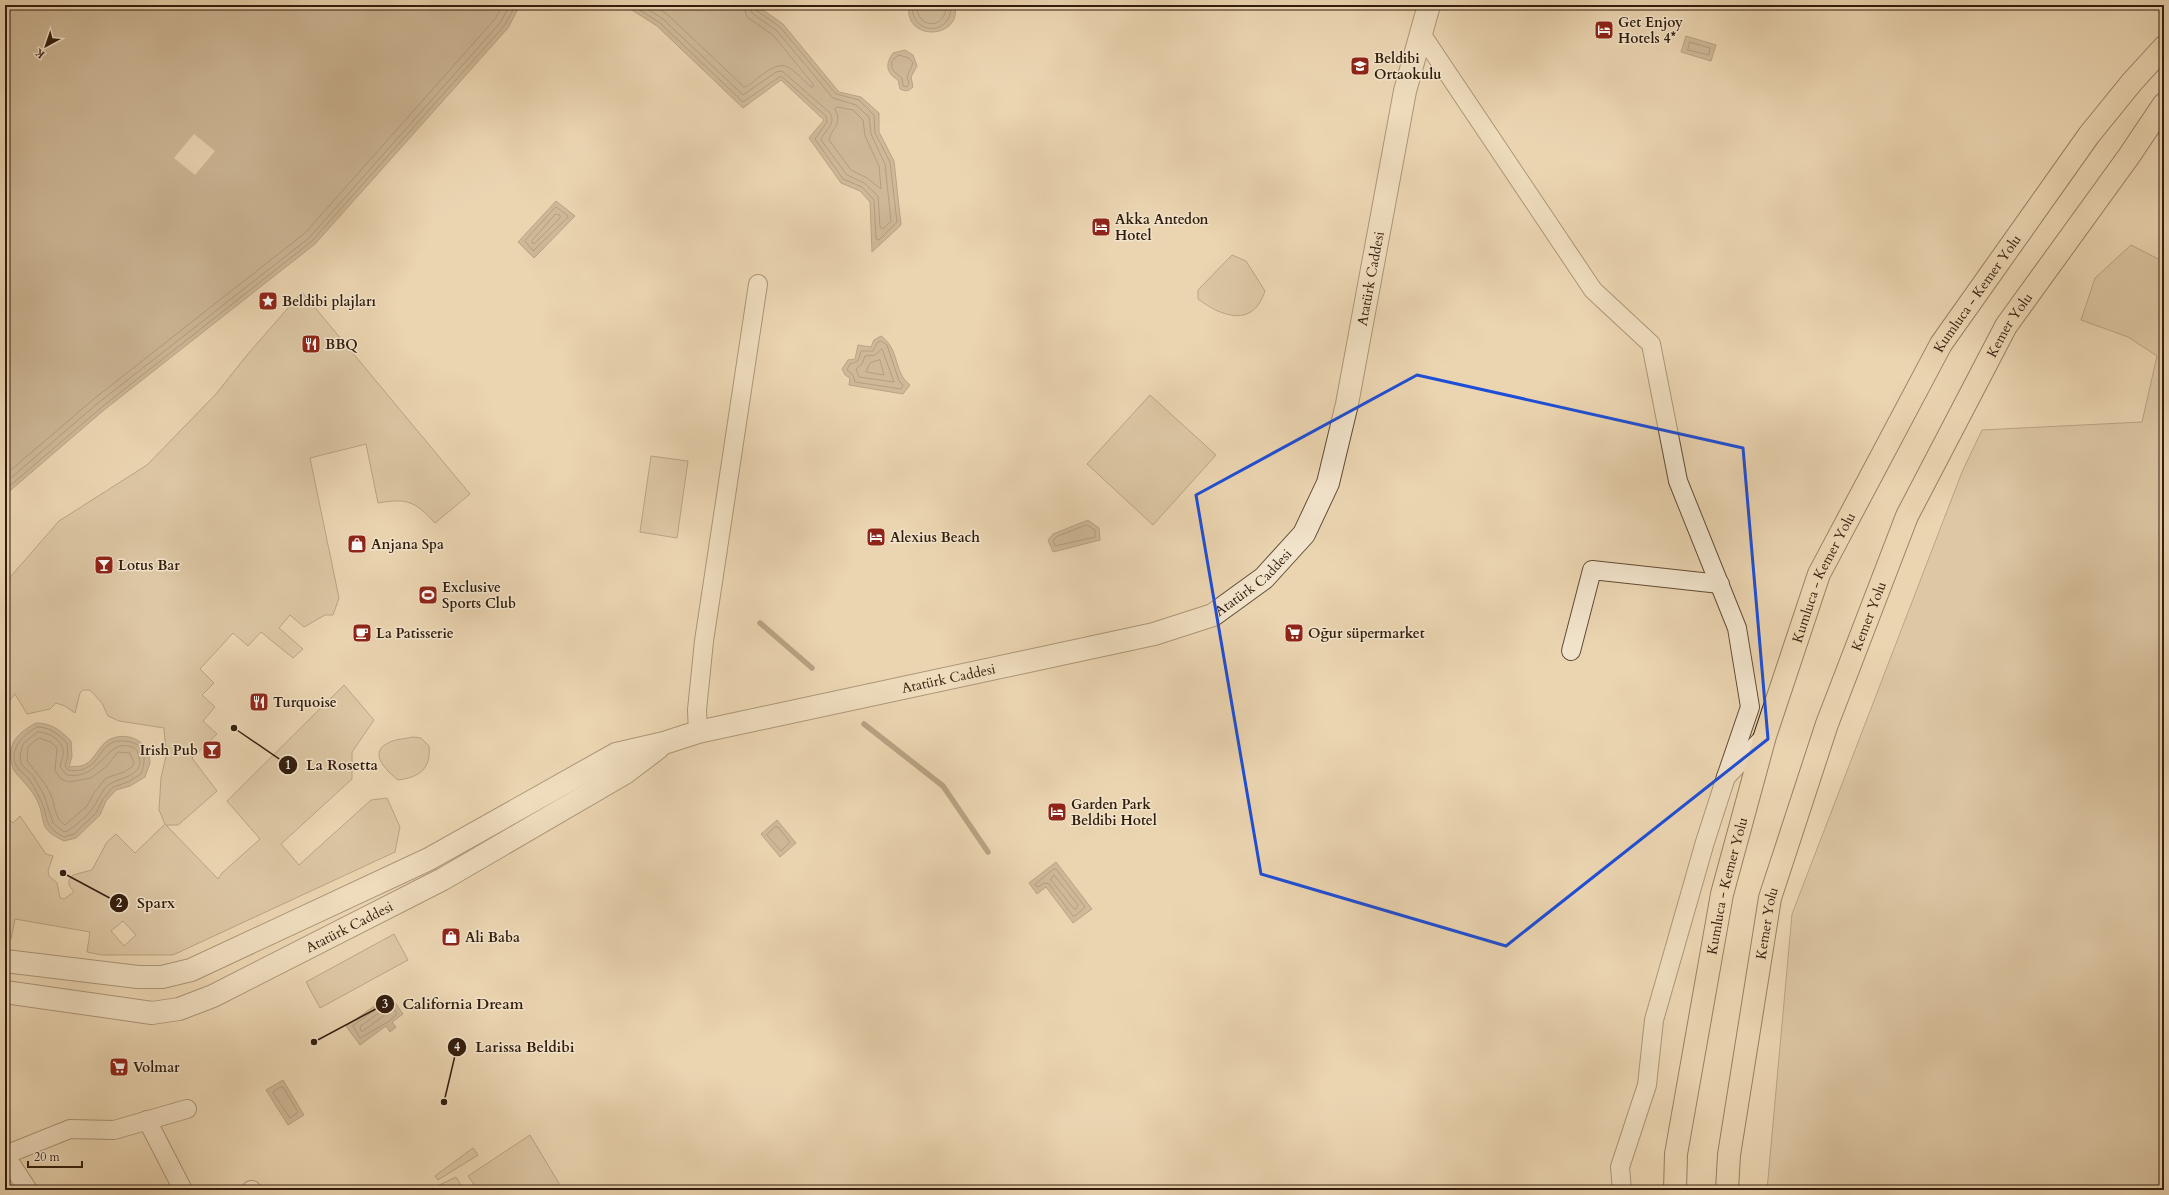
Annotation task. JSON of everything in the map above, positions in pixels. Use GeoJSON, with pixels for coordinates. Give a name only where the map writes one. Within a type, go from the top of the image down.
{"type":"FeatureCollection","features":[{"type":"Feature","properties":{"kind":"highway","name":"Kumluca - Kemer Yolu"},"geometry":{"type":"LineString","coordinates":[[1675,1190],[1676,1154],[1722,894],[1765,736],[1819,574],[1941,344],[2090,135],[2132,82],[2164,47]]}},
{"type":"Feature","properties":{"kind":"highway","name":"Kemer Yolu"},"geometry":{"type":"LineString","coordinates":[[1727,1190],[1729,1155],[1770,898],[1827,724],[1907,516],[2006,326],[2129,156],[2164,104]]}},
{"type":"Feature","properties":{"kind":"street","name":"Atatürk Caddesi"},"geometry":{"type":"LineString","coordinates":[[5,960],[138,977],[162,977],[191,970],[429,859],[616,754],[664,743],[698,732],[1154,634],[1213,615],[1264,578],[1304,534],[1328,483],[1347,404],[1405,91],[1422,35],[1429,5]]}},
{"type":"Feature","properties":{"kind":"street"},"geometry":{"type":"LineString","coordinates":[[1422,35],[1593,290],[1651,344],[1678,481],[1737,628],[1750,707],[1705,842],[1654,1020],[1647,1085],[1620,1167],[1622,1190]]}},
{"type":"Feature","properties":{"kind":"street"},"geometry":{"type":"LineString","coordinates":[[698,732],[697,710],[704,641],[758,284]]}},
{"type":"Feature","properties":{"kind":"street"},"geometry":{"type":"LineString","coordinates":[[1571,651],[1592,570],[1720,584]]}},
{"type":"Feature","properties":{"kind":"street"},"geometry":{"type":"LineString","coordinates":[[1726,777],[1765,736]]}},
{"type":"Feature","properties":{"kind":"street","name":"Atatürk Caddesi"},"geometry":{"type":"LineString","coordinates":[[5,992],[152,1013],[179,1009],[213,996],[443,879],[625,773],[664,743]]}},
{"type":"Feature","properties":{"kind":"street"},"geometry":{"type":"LineString","coordinates":[[28,1190],[5,1155],[70,1129],[114,1130],[187,1109]]}},
{"type":"Feature","properties":{"kind":"street"},"geometry":{"type":"LineString","coordinates":[[147,1120],[183,1190]]}},
{"type":"Feature","properties":{"kind":"highlighted area"},"geometry":{"type":"Polygon","coordinates":[[[1417,375],[1743,448],[1768,739],[1506,946],[1261,874],[1196,495],[1417,375]]]}},
{"type":"Feature","properties":{"kind":"shaded area"},"geometry":{"type":"Polygon","coordinates":[[[2131,245],[2164,262],[2164,1190],[1767,1190],[1792,914],[1962,472],[1982,430],[2142,422],[2157,356],[2128,337],[2081,320],[2095,278],[2131,245]]]}},
{"type":"Feature","properties":{"kind":"shaded area"},"geometry":{"type":"Polygon","coordinates":[[[1232,255],[1246,261],[1265,291],[1260,303],[1245,315],[1236,316],[1217,311],[1198,299],[1198,290],[1232,255]]]}},
{"type":"Feature","properties":{"kind":"shaded area"},"geometry":{"type":"Polygon","coordinates":[[[302,292],[470,494],[435,523],[422,510],[410,503],[396,501],[378,503],[366,444],[310,458],[339,598],[333,615],[325,615],[304,627],[290,615],[279,628],[303,649],[293,658],[261,632],[248,646],[233,633],[200,669],[214,683],[202,695],[215,707],[203,721],[217,734],[192,758],[217,791],[178,825],[166,825],[218,879],[222,873],[260,839],[227,801],[344,685],[374,720],[352,752],[352,779],[281,844],[299,865],[371,800],[387,798],[400,827],[395,852],[173,955],[102,955],[87,952],[90,932],[15,919],[11,939],[5,938],[5,815],[13,823],[20,816],[46,854],[53,856],[48,871],[49,876],[57,883],[60,898],[64,899],[74,892],[69,885],[69,880],[73,875],[92,870],[107,842],[116,834],[135,853],[165,824],[159,810],[161,778],[166,756],[164,728],[119,721],[108,716],[102,703],[90,690],[83,690],[80,693],[75,713],[65,706],[56,703],[50,709],[27,714],[15,694],[5,706],[5,583],[59,521],[147,465],[216,394],[247,355],[302,292]],[[123,921],[111,931],[124,946],[136,935],[123,921]]]}},
{"type":"Feature","properties":{"kind":"shaded area"},"geometry":{"type":"Polygon","coordinates":[[[1150,395],[1216,455],[1153,525],[1087,464],[1150,395]]]}},
{"type":"Feature","properties":{"kind":"shaded area"},"geometry":{"type":"Polygon","coordinates":[[[651,456],[688,461],[677,538],[640,532],[651,456]]]}},
{"type":"Feature","properties":{"kind":"shaded area"},"geometry":{"type":"Polygon","coordinates":[[[413,737],[421,738],[429,746],[428,761],[426,766],[418,774],[406,779],[398,780],[381,762],[379,752],[382,747],[388,743],[413,737]]]}},
{"type":"Feature","properties":{"kind":"shaded area"},"geometry":{"type":"Polygon","coordinates":[[[394,934],[408,960],[320,1008],[306,982],[394,934]]]}},
{"type":"Feature","properties":{"kind":"shaded area"},"geometry":{"type":"Polygon","coordinates":[[[530,1135],[563,1190],[478,1190],[468,1176],[530,1135]]]}},
{"type":"Feature","properties":{"kind":"shaded area"},"geometry":{"type":"Polygon","coordinates":[[[473,1148],[478,1155],[438,1180],[435,1176],[473,1148]]]}},
{"type":"Feature","properties":{"kind":"shaded area"},"geometry":{"type":"Polygon","coordinates":[[[456,1177],[464,1190],[440,1190],[437,1186],[456,1177]]]}},
{"type":"Feature","properties":{"kind":"water"},"geometry":{"type":"Polygon","coordinates":[[[5,5],[520,5],[508,28],[315,244],[104,410],[5,495],[5,5]]]}},
{"type":"Feature","properties":{"kind":"water"},"geometry":{"type":"Polygon","coordinates":[[[624,5],[756,5],[783,24],[839,92],[861,97],[879,113],[879,132],[894,161],[901,225],[872,252],[870,202],[860,191],[841,183],[809,138],[824,120],[781,80],[743,108],[657,26],[624,5]]]}},
{"type":"Feature","properties":{"kind":"water"},"geometry":{"type":"Polygon","coordinates":[[[909,5],[955,5],[955,17],[950,25],[942,30],[932,32],[923,30],[915,26],[910,17],[909,5]]]}},
{"type":"Feature","properties":{"kind":"water"},"geometry":{"type":"Polygon","coordinates":[[[1686,36],[1716,45],[1711,61],[1681,52],[1686,36]]]}},
{"type":"Feature","properties":{"kind":"water"},"geometry":{"type":"Polygon","coordinates":[[[905,50],[913,55],[917,66],[911,77],[913,87],[906,91],[900,89],[898,80],[891,74],[888,68],[890,57],[893,53],[905,50]]]}},
{"type":"Feature","properties":{"kind":"water"},"geometry":{"type":"Polygon","coordinates":[[[556,201],[575,216],[534,258],[518,242],[556,201]]]}},
{"type":"Feature","properties":{"kind":"water"},"geometry":{"type":"Polygon","coordinates":[[[881,336],[891,347],[901,374],[910,385],[903,394],[849,385],[850,378],[845,375],[842,369],[848,360],[855,359],[858,345],[871,347],[874,340],[881,336]]]}},
{"type":"Feature","properties":{"kind":"water"},"geometry":{"type":"Polygon","coordinates":[[[1088,520],[1099,528],[1100,540],[1053,552],[1048,540],[1053,534],[1088,520]]]}},
{"type":"Feature","properties":{"kind":"water"},"geometry":{"type":"Polygon","coordinates":[[[36,723],[47,724],[56,728],[71,741],[72,756],[69,767],[84,765],[92,759],[104,743],[113,738],[133,738],[147,750],[150,763],[145,777],[130,786],[116,790],[106,801],[100,815],[76,838],[64,841],[49,832],[44,823],[36,798],[13,768],[11,753],[14,742],[25,729],[36,723]]]}},
{"type":"Feature","properties":{"kind":"water"},"geometry":{"type":"Polygon","coordinates":[[[777,820],[796,843],[780,857],[761,834],[777,820]]]}},
{"type":"Feature","properties":{"kind":"water"},"geometry":{"type":"Polygon","coordinates":[[[1056,862],[1092,909],[1073,923],[1046,887],[1037,894],[1029,883],[1056,862]]]}},
{"type":"Feature","properties":{"kind":"water"},"geometry":{"type":"Polygon","coordinates":[[[390,995],[403,1014],[392,1022],[396,1027],[390,1032],[386,1026],[360,1045],[346,1026],[390,995]]]}},
{"type":"Feature","properties":{"kind":"water"},"geometry":{"type":"Polygon","coordinates":[[[283,1080],[304,1115],[288,1125],[266,1090],[283,1080]]]}},
{"type":"Feature","properties":{"kind":"pier"},"geometry":{"type":"Polygon","coordinates":[[[194,134],[215,151],[195,175],[174,158],[194,134]]]}},
{"type":"Feature","properties":{"kind":"waterway"},"geometry":{"type":"LineString","coordinates":[[760,623],[812,668]]}},
{"type":"Feature","properties":{"kind":"waterway"},"geometry":{"type":"LineString","coordinates":[[864,724],[943,786],[988,852]]}},
{"type":"Feature","properties":{"kind":"place","name":"Get Enjoy Hotels 4*"},"geometry":{"type":"Point","coordinates":[1604,30]}},
{"type":"Feature","properties":{"kind":"place","name":"Beldibi Ortaokulu"},"geometry":{"type":"Point","coordinates":[1360,66]}},
{"type":"Feature","properties":{"kind":"place","name":"Akka Antedon Hotel"},"geometry":{"type":"Point","coordinates":[1101,227]}},
{"type":"Feature","properties":{"kind":"place","name":"Beldibi plajları"},"geometry":{"type":"Point","coordinates":[268,301]}},
{"type":"Feature","properties":{"kind":"place","name":"BBQ"},"geometry":{"type":"Point","coordinates":[311,344]}},
{"type":"Feature","properties":{"kind":"place","name":"Alexius Beach"},"geometry":{"type":"Point","coordinates":[876,537]}},
{"type":"Feature","properties":{"kind":"place","name":"Anjana Spa"},"geometry":{"type":"Point","coordinates":[357,544]}},
{"type":"Feature","properties":{"kind":"place","name":"Lotus Bar"},"geometry":{"type":"Point","coordinates":[104,565]}},
{"type":"Feature","properties":{"kind":"place","name":"Exclusive Sports Club"},"geometry":{"type":"Point","coordinates":[428,595]}},
{"type":"Feature","properties":{"kind":"place","name":"La Patisserie"},"geometry":{"type":"Point","coordinates":[362,633]}},
{"type":"Feature","properties":{"kind":"place","name":"Oğur süpermarket"},"geometry":{"type":"Point","coordinates":[1294,633]}},
{"type":"Feature","properties":{"kind":"place","name":"Turquoise"},"geometry":{"type":"Point","coordinates":[259,702]}},
{"type":"Feature","properties":{"kind":"place","name":"La Rosetta"},"geometry":{"type":"Point","coordinates":[234,728]}},
{"type":"Feature","properties":{"kind":"place","name":"Irish Pub"},"geometry":{"type":"Point","coordinates":[212,750]}},
{"type":"Feature","properties":{"kind":"place","name":"Garden Park Beldibi Hotel"},"geometry":{"type":"Point","coordinates":[1057,812]}},
{"type":"Feature","properties":{"kind":"place","name":"Sparx"},"geometry":{"type":"Point","coordinates":[63,873]}},
{"type":"Feature","properties":{"kind":"place","name":"Ali Baba"},"geometry":{"type":"Point","coordinates":[451,937]}},
{"type":"Feature","properties":{"kind":"place","name":"California Dream"},"geometry":{"type":"Point","coordinates":[314,1042]}},
{"type":"Feature","properties":{"kind":"place","name":"Volmar"},"geometry":{"type":"Point","coordinates":[119,1067]}},
{"type":"Feature","properties":{"kind":"place","name":"Larissa Beldibi"},"geometry":{"type":"Point","coordinates":[444,1102]}}]}
